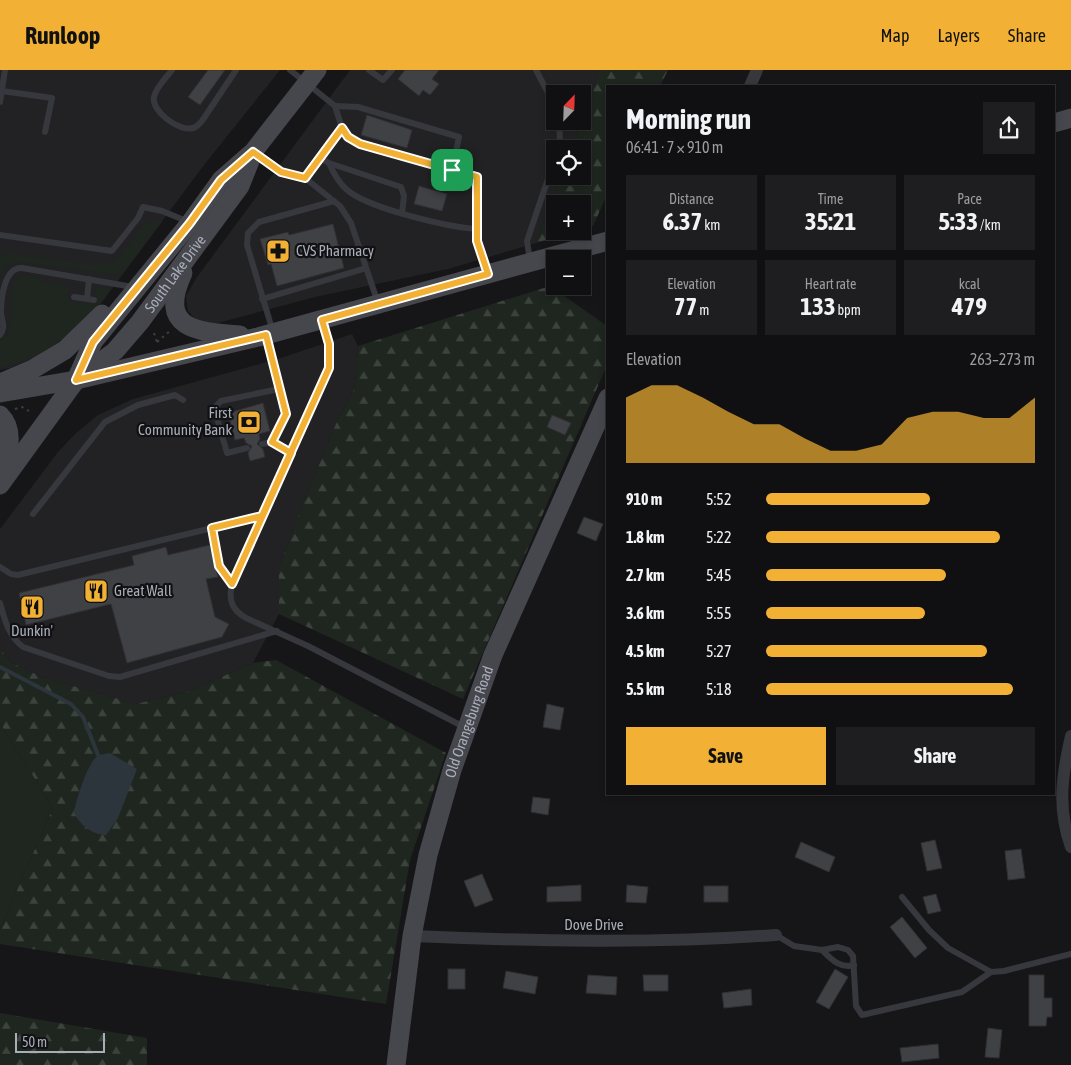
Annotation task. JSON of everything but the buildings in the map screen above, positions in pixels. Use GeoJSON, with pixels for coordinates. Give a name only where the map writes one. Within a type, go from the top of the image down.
{"type":"FeatureCollection","features":[{"type":"Feature","properties":{"kind":"street"},"geometry":{"type":"LineString","coordinates":[[750,85],[757,70]]}},
{"type":"Feature","properties":{"kind":"street","name":"South Lake Drive"},"geometry":{"type":"LineString","coordinates":[[0,485],[76,380],[93,342],[190,223],[221,180],[253,152],[312,77]]}},
{"type":"Feature","properties":{"kind":"street"},"geometry":{"type":"LineString","coordinates":[[1055,123],[1071,118]]}},
{"type":"Feature","properties":{"kind":"street","name":"South Lake Drive"},"geometry":{"type":"LineString","coordinates":[[76,380],[116,351],[140,322],[197,241],[240,186],[253,152]]}},
{"type":"Feature","properties":{"kind":"street"},"geometry":{"type":"LineString","coordinates":[[197,241],[176,288],[174,299],[178,316],[195,330],[266,335]]}},
{"type":"Feature","properties":{"kind":"street"},"geometry":{"type":"LineString","coordinates":[[0,393],[76,380],[266,335],[606,242]]}},
{"type":"Feature","properties":{"kind":"street"},"geometry":{"type":"LineString","coordinates":[[582,248],[606,248]]}},
{"type":"Feature","properties":{"kind":"street"},"geometry":{"type":"LineString","coordinates":[[0,383],[33,369],[65,350],[115,301],[137,288]]}},
{"type":"Feature","properties":{"kind":"street","name":"Old Orangeburg Road"},"geometry":{"type":"LineString","coordinates":[[396,1065],[412,936],[436,823],[465,728],[497,646],[606,402]]}},
{"type":"Feature","properties":{"kind":"street"},"geometry":{"type":"LineString","coordinates":[[0,485],[10,437],[5,413]]}},
{"type":"Feature","properties":{"kind":"street"},"geometry":{"type":"LineString","coordinates":[[1071,736],[1063,768],[1061,801],[1071,847]]}},
{"type":"Feature","properties":{"kind":"street","name":"Dove Drive"},"geometry":{"type":"LineString","coordinates":[[412,936],[566,941],[678,940],[776,935]]}},
{"type":"Feature","properties":{"kind":"lane"},"geometry":{"type":"LineString","coordinates":[[0,102],[6,70]]}},
{"type":"Feature","properties":{"kind":"lane"},"geometry":{"type":"LineString","coordinates":[[172,70],[158,88],[154,98],[156,106],[173,124],[186,129],[195,128],[202,121],[236,70]]}},
{"type":"Feature","properties":{"kind":"lane"},"geometry":{"type":"LineString","coordinates":[[290,70],[312,77],[335,106],[342,128],[348,137],[360,144],[477,177],[479,251],[488,274]]}},
{"type":"Feature","properties":{"kind":"lane"},"geometry":{"type":"LineString","coordinates":[[369,70],[383,80],[392,70]]}},
{"type":"Feature","properties":{"kind":"lane"},"geometry":{"type":"LineString","coordinates":[[536,70],[546,89]]}},
{"type":"Feature","properties":{"kind":"lane"},"geometry":{"type":"LineString","coordinates":[[2,91],[52,98],[45,132]]}},
{"type":"Feature","properties":{"kind":"lane"},"geometry":{"type":"LineString","coordinates":[[335,106],[358,107],[459,137],[452,170]]}},
{"type":"Feature","properties":{"kind":"lane"},"geometry":{"type":"LineString","coordinates":[[305,178],[342,128]]}},
{"type":"Feature","properties":{"kind":"lane"},"geometry":{"type":"LineString","coordinates":[[253,152],[281,172],[305,178],[334,201],[348,216],[379,304]]}},
{"type":"Feature","properties":{"kind":"lane"},"geometry":{"type":"LineString","coordinates":[[320,158],[329,164],[401,187],[404,196],[402,213]]}},
{"type":"Feature","properties":{"kind":"lane"},"geometry":{"type":"LineString","coordinates":[[329,164],[347,190],[359,197],[402,213],[457,228],[477,229]]}},
{"type":"Feature","properties":{"kind":"lane"},"geometry":{"type":"LineString","coordinates":[[530,263],[527,241],[546,185]]}},
{"type":"Feature","properties":{"kind":"lane"},"geometry":{"type":"LineString","coordinates":[[272,442],[286,414],[266,335],[262,299],[247,239],[251,229],[259,222],[334,201]]}},
{"type":"Feature","properties":{"kind":"lane"},"geometry":{"type":"LineString","coordinates":[[0,235],[112,251],[138,218],[143,207],[162,211],[190,223]]}},
{"type":"Feature","properties":{"kind":"lane"},"geometry":{"type":"LineString","coordinates":[[0,335],[4,327],[1,310],[6,282],[8,276],[15,269],[22,268],[89,278],[137,288]]}},
{"type":"Feature","properties":{"kind":"lane"},"geometry":{"type":"LineString","coordinates":[[262,299],[366,268]]}},
{"type":"Feature","properties":{"kind":"lane"},"geometry":{"type":"LineString","coordinates":[[87,298],[89,278]]}},
{"type":"Feature","properties":{"kind":"lane"},"geometry":{"type":"LineString","coordinates":[[74,297],[94,300]]}},
{"type":"Feature","properties":{"kind":"lane"},"geometry":{"type":"LineString","coordinates":[[322,320],[329,344],[329,368],[232,584],[231,603],[238,613],[465,728]]}},
{"type":"Feature","properties":{"kind":"lane"},"geometry":{"type":"LineString","coordinates":[[247,448],[227,453],[215,411],[217,405],[221,402],[279,388]]}},
{"type":"Feature","properties":{"kind":"lane"},"geometry":{"type":"LineString","coordinates":[[33,514],[105,422],[122,412],[164,397],[175,395],[182,400]]}},
{"type":"Feature","properties":{"kind":"lane"},"geometry":{"type":"LineString","coordinates":[[262,444],[272,442],[291,453]]}},
{"type":"Feature","properties":{"kind":"lane"},"geometry":{"type":"LineString","coordinates":[[0,566],[11,574],[18,576],[262,516]]}},
{"type":"Feature","properties":{"kind":"lane"},"geometry":{"type":"LineString","coordinates":[[212,528],[219,566],[232,584]]}},
{"type":"Feature","properties":{"kind":"lane"},"geometry":{"type":"LineString","coordinates":[[0,603],[6,628],[16,642],[23,647],[114,677],[277,632]]}},
{"type":"Feature","properties":{"kind":"lane"},"geometry":{"type":"LineString","coordinates":[[902,896],[929,930],[948,948],[991,972]]}},
{"type":"Feature","properties":{"kind":"lane"},"geometry":{"type":"LineString","coordinates":[[776,935],[794,946],[822,950],[838,947],[848,950],[853,956],[856,1006],[862,1015],[962,992],[991,972],[1004,971],[1071,954]]}},
{"type":"Feature","properties":{"kind":"lane"},"geometry":{"type":"LineString","coordinates":[[822,950],[839,964],[847,967],[854,965]]}},
{"type":"Feature","properties":{"kind":"path"},"geometry":{"type":"LineString","coordinates":[[154,332],[157,342],[176,327]]}},
{"type":"Feature","properties":{"kind":"path"},"geometry":{"type":"LineString","coordinates":[[5,413],[22,407],[29,411]]}},
{"type":"Feature","properties":{"kind":"shaded area"},"geometry":{"type":"Polygon","coordinates":[[[0,70],[280,70],[204,165],[94,313],[39,356],[0,370],[0,70]]]}},
{"type":"Feature","properties":{"kind":"shaded area"},"geometry":{"type":"Polygon","coordinates":[[[350,70],[600,70],[591,95],[591,85],[546,85],[546,130],[578,130],[574,140],[546,140],[546,185],[558,185],[554,195],[546,195],[546,216],[536,243],[448,269],[315,297],[214,324],[197,321],[188,311],[186,296],[197,277],[350,70]]]}},
{"type":"Feature","properties":{"kind":"shaded area"},"geometry":{"type":"Polygon","coordinates":[[[352,334],[358,346],[355,387],[339,417],[304,500],[279,568],[279,614],[253,663],[192,690],[136,704],[42,677],[12,663],[0,649],[0,529],[58,452],[76,433],[98,415],[133,399],[281,358],[352,334]]]}},
{"type":"Feature","properties":{"kind":"shaded area"},"geometry":{"type":"Polygon","coordinates":[[[110,753],[137,769],[118,818],[106,835],[101,835],[87,828],[79,821],[74,812],[83,781],[91,764],[99,755],[110,753]]]}},
{"type":"Feature","properties":{"kind":"green space"},"geometry":{"type":"Polygon","coordinates":[[[600,70],[668,70],[660,85],[606,85],[606,197],[593,226],[591,227],[591,195],[554,195],[558,185],[591,185],[591,140],[574,140],[578,130],[591,130],[591,95],[600,70]]]}},
{"type":"Feature","properties":{"kind":"green space"},"geometry":{"type":"Polygon","coordinates":[[[546,216],[546,240],[536,243],[546,216]]]}},
{"type":"Feature","properties":{"kind":"green space"},"geometry":{"type":"Polygon","coordinates":[[[147,222],[162,222],[121,275],[18,262],[6,266],[0,277],[0,257],[8,253],[100,266],[102,259],[111,266],[147,222]]]}},
{"type":"Feature","properties":{"kind":"green space"},"geometry":{"type":"Polygon","coordinates":[[[21,275],[42,278],[42,282],[69,285],[67,301],[96,304],[98,295],[94,293],[97,287],[111,288],[88,317],[63,339],[34,356],[0,368],[0,342],[7,336],[10,328],[12,291],[15,282],[21,275]]]}},
{"type":"Feature","properties":{"kind":"green space"},"geometry":{"type":"Polygon","coordinates":[[[546,287],[546,295],[563,295],[606,325],[606,367],[463,699],[279,614],[279,568],[304,500],[339,417],[355,387],[358,346],[546,287]]]}},
{"type":"Feature","properties":{"kind":"green space"},"geometry":{"type":"Polygon","coordinates":[[[0,649],[12,663],[42,677],[136,704],[192,690],[253,663],[276,660],[446,753],[410,860],[386,1004],[0,944],[0,929],[53,808],[0,723],[0,649]]]}},
{"type":"Feature","properties":{"kind":"green space"},"geometry":{"type":"Polygon","coordinates":[[[0,723],[53,808],[0,929],[0,723]]]}},
{"type":"Feature","properties":{"kind":"green space"},"geometry":{"type":"Polygon","coordinates":[[[0,1013],[147,1038],[147,1065],[0,1065],[0,1013]]]}},
{"type":"Feature","properties":{"kind":"waterway"},"geometry":{"type":"LineString","coordinates":[[0,667],[71,704],[83,717],[98,755]]}},
{"type":"Feature","properties":{"kind":"place","name":"CVS Pharmacy"},"geometry":{"type":"Point","coordinates":[278,251]}},
{"type":"Feature","properties":{"kind":"place","name":"First Community Bank"},"geometry":{"type":"Point","coordinates":[249,422]}},
{"type":"Feature","properties":{"kind":"place","name":"Great Wall"},"geometry":{"type":"Point","coordinates":[96,591]}},
{"type":"Feature","properties":{"kind":"place","name":"Dunkin'"},"geometry":{"type":"Point","coordinates":[32,607]}},
{"type":"Feature","properties":{"kind":"route"},"geometry":{"type":"LineString","coordinates":[[452,170],[360,144],[348,137],[342,128],[305,178],[287,175],[253,152],[221,180],[190,223],[93,342],[76,380],[266,335],[286,414],[272,442],[291,453],[232,584],[219,566],[212,528],[262,516],[291,453],[329,368],[328,337],[322,320],[488,274],[477,241],[477,177],[452,170]]}}]}
